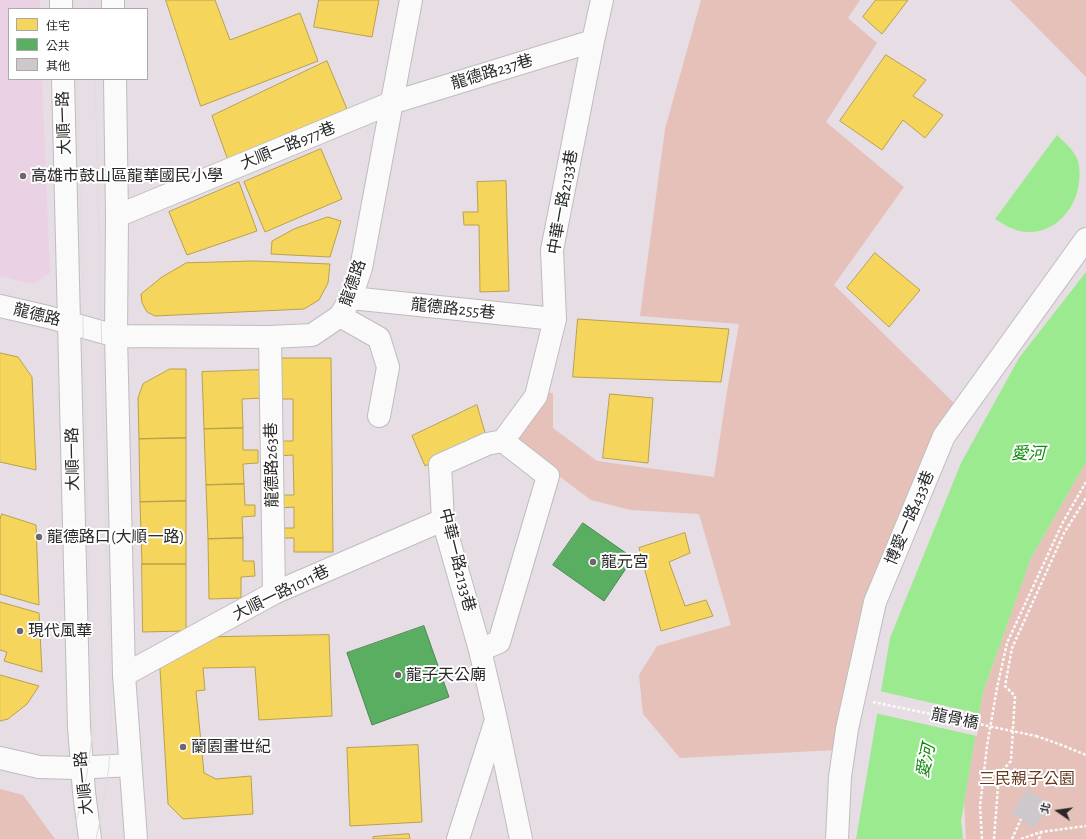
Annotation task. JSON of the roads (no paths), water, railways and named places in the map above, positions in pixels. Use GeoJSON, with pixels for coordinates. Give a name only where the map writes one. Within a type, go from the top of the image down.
{"type":"FeatureCollection","features":[{"type":"Feature","properties":{"kind":"street","name":"龍德路"},"geometry":{"type":"LineString","coordinates":[[0,306],[48,317],[116,336],[270,337],[312,335],[346,307],[361,268],[411,0]]}},
{"type":"Feature","properties":{"kind":"street","name":"中華一路2133巷"},"geometry":{"type":"LineString","coordinates":[[520,839],[496,719],[480,650],[443,520],[440,465],[487,444],[503,441],[536,396],[555,319],[552,250],[602,0]]}},
{"type":"Feature","properties":{"kind":"street","name":"龍德路237巷"},"geometry":{"type":"LineString","coordinates":[[391,103],[593,41]]}},
{"type":"Feature","properties":{"kind":"street","name":"大順一路"},"geometry":{"type":"LineString","coordinates":[[63,80],[80,728],[82,767],[90,839]]}},
{"type":"Feature","properties":{"kind":"street"},"geometry":{"type":"LineString","coordinates":[[115,80],[117,216],[116,336],[124,675],[136,839]]}},
{"type":"Feature","properties":{"kind":"street","name":"大順一路977巷"},"geometry":{"type":"LineString","coordinates":[[117,216],[391,103]]}},
{"type":"Feature","properties":{"kind":"street","name":"博愛一路433巷"},"geometry":{"type":"LineString","coordinates":[[837,839],[840,777],[847,729],[875,602],[944,436],[1086,240]]}},
{"type":"Feature","properties":{"kind":"street","name":"龍德路255巷"},"geometry":{"type":"LineString","coordinates":[[346,307],[555,319]]}},
{"type":"Feature","properties":{"kind":"street"},"geometry":{"type":"LineString","coordinates":[[346,307],[379,338],[388,367],[379,416]]}},
{"type":"Feature","properties":{"kind":"street","name":"龍德路263巷"},"geometry":{"type":"LineString","coordinates":[[270,337],[274,593]]}},
{"type":"Feature","properties":{"kind":"street"},"geometry":{"type":"LineString","coordinates":[[480,650],[499,642],[548,476],[503,441]]}},
{"type":"Feature","properties":{"kind":"street","name":"大順一路1011巷"},"geometry":{"type":"LineString","coordinates":[[124,675],[274,593],[443,520]]}},
{"type":"Feature","properties":{"kind":"street"},"geometry":{"type":"LineString","coordinates":[[458,839],[496,719]]}},
{"type":"Feature","properties":{"kind":"street"},"geometry":{"type":"LineString","coordinates":[[0,758],[39,767],[130,765]]}},
{"type":"Feature","properties":{"kind":"water"},"geometry":{"type":"Polygon","coordinates":[[[1057,135],[1072,150],[1078,161],[1080,174],[1078,187],[1075,199],[1069,210],[1051,227],[1039,231],[1026,232],[1018,230],[995,219],[1057,135]]]}},
{"type":"Feature","properties":{"kind":"water","name":"愛河"},"geometry":{"type":"Polygon","coordinates":[[[1086,272],[1086,462],[1031,558],[983,692],[961,821],[963,839],[856,839],[890,638],[961,463],[1019,358],[1086,272]]]}},
{"type":"Feature","properties":{"kind":"tram line"},"geometry":{"type":"LineString","coordinates":[[74,0],[75,8]]}},
{"type":"Feature","properties":{"kind":"tram line"},"geometry":{"type":"LineString","coordinates":[[93,0],[93,8]]}},
{"type":"Feature","properties":{"kind":"tram line"},"geometry":{"type":"LineString","coordinates":[[71,839],[80,808],[86,777],[91,745],[93,713],[77,80]]}},
{"type":"Feature","properties":{"kind":"tram line"},"geometry":{"type":"LineString","coordinates":[[95,80],[111,714],[109,766],[103,807],[96,839]]}},
{"type":"Feature","properties":{"kind":"place","name":"高雄市鼓山區龍華國民小學"},"geometry":{"type":"Point","coordinates":[23,176]}},
{"type":"Feature","properties":{"kind":"place","name":"龍德路口(大順一路)"},"geometry":{"type":"Point","coordinates":[39,537]}},
{"type":"Feature","properties":{"kind":"place","name":"龍元宮"},"geometry":{"type":"Point","coordinates":[593,562]}},
{"type":"Feature","properties":{"kind":"place","name":"現代風華"},"geometry":{"type":"Point","coordinates":[20,631]}},
{"type":"Feature","properties":{"kind":"place","name":"龍子天公廟"},"geometry":{"type":"Point","coordinates":[398,675]}},
{"type":"Feature","properties":{"kind":"place","name":"蘭園畫世紀"},"geometry":{"type":"Point","coordinates":[183,747]}},
{"type":"Feature","properties":{"kind":"park label","name":"三民親子公園"},"geometry":{"type":"Point","coordinates":[1027,779]}}]}
